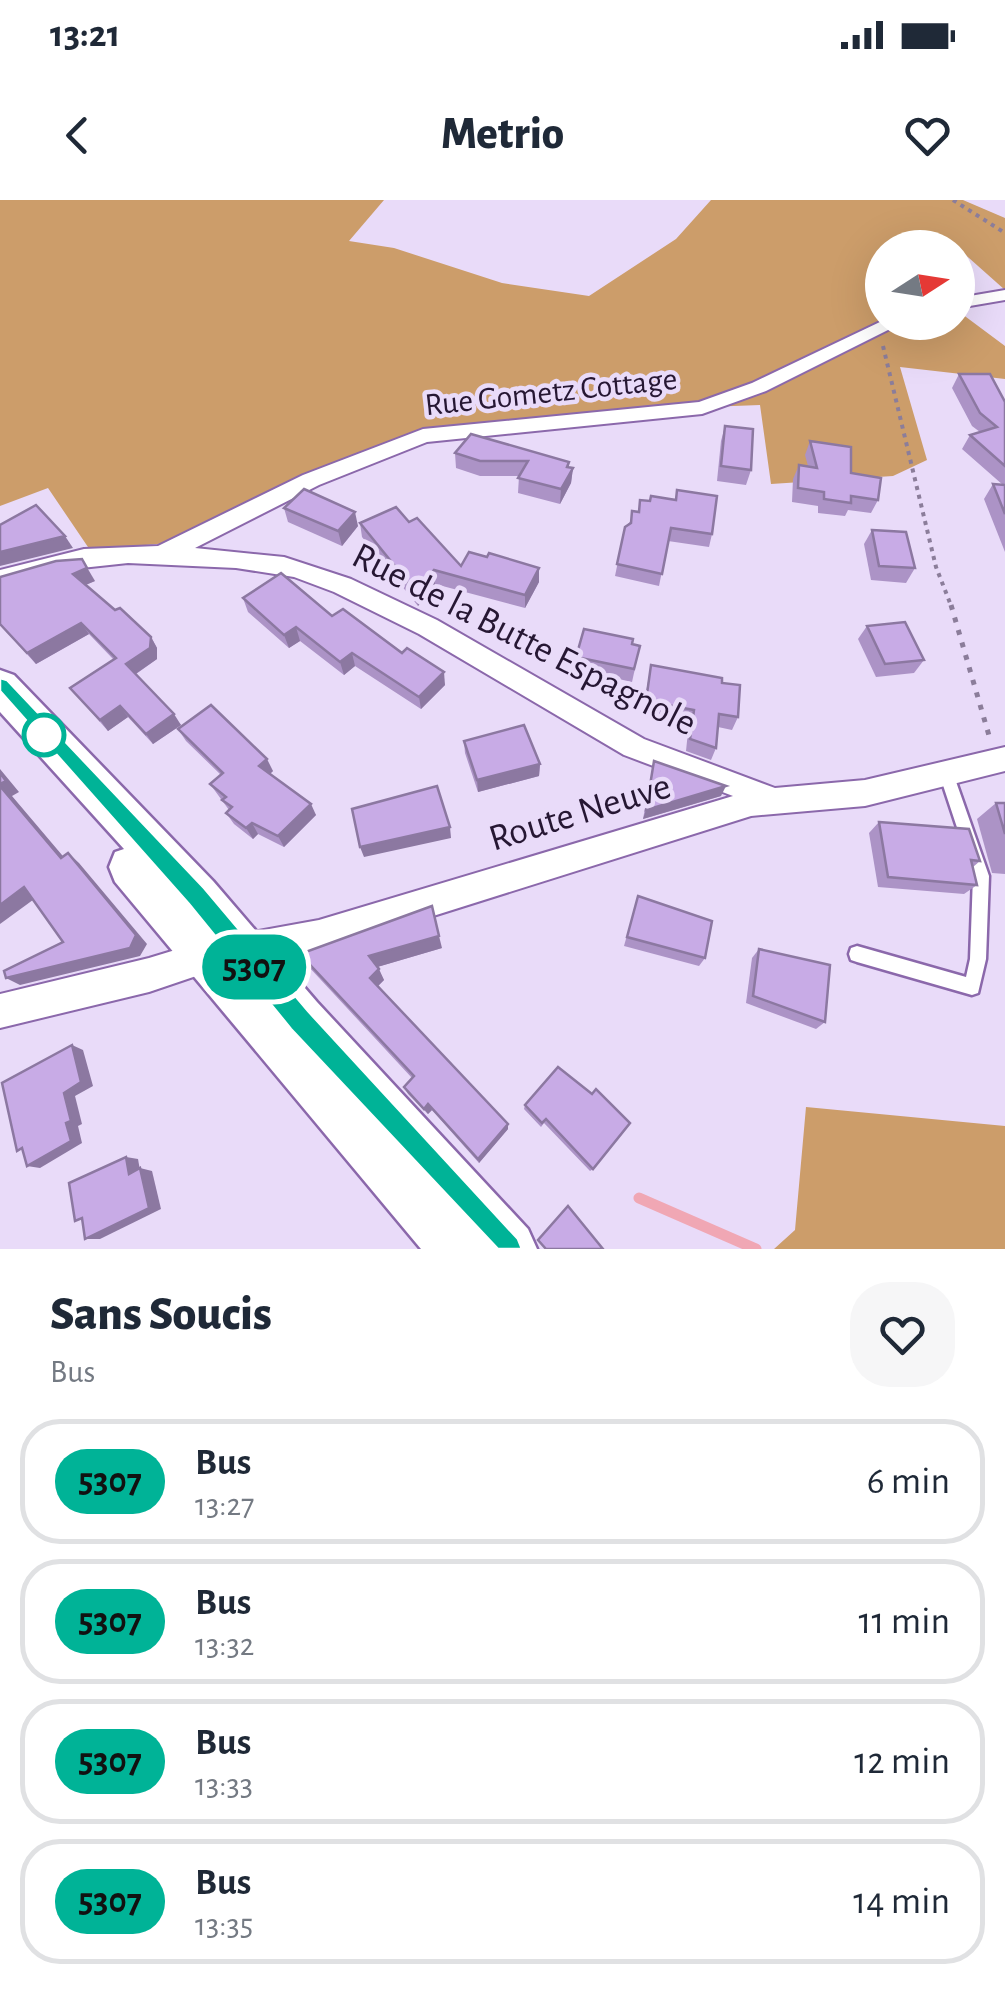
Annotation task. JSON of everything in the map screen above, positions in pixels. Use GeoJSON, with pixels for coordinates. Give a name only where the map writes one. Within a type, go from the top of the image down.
{"type":"FeatureCollection","features":[{"type":"Feature","properties":{"kind":"main road"},"geometry":{"type":"LineString","coordinates":[[0,686],[196,896],[268,1032],[458,1249]]}},
{"type":"Feature","properties":{"kind":"main road"},"geometry":{"type":"LineString","coordinates":[[0,717],[508,1249]]}},
{"type":"Feature","properties":{"kind":"street"},"geometry":{"type":"LineString","coordinates":[[975,300],[1005,294]]}},
{"type":"Feature","properties":{"kind":"street","name":"Rue Gometz Cottage"},"geometry":{"type":"LineString","coordinates":[[161,554],[310,480],[423,436],[702,408],[759,387],[865,336]]}},
{"type":"Feature","properties":{"kind":"street","name":"Rue de la Butte Espagnole"},"geometry":{"type":"LineString","coordinates":[[0,580],[83,558],[161,554],[278,565],[331,582],[430,629],[634,748],[662,761],[746,785],[772,801]]}},
{"type":"Feature","properties":{"kind":"street","name":"Route Neuve"},"geometry":{"type":"LineString","coordinates":[[0,1011],[225,954],[319,936],[630,837],[751,803],[865,793],[1001,760]]}},
{"type":"Feature","properties":{"kind":"lane"},"geometry":{"type":"LineString","coordinates":[[857,954],[972,987],[978,959],[981,876],[946,773]]}},
{"type":"Feature","properties":{"kind":"path"},"geometry":{"type":"LineString","coordinates":[[952,200],[1005,233]]}},
{"type":"Feature","properties":{"kind":"path"},"geometry":{"type":"LineString","coordinates":[[889,340],[936,567],[958,620],[1001,760]]}},
{"type":"Feature","properties":{"kind":"shaded area"},"geometry":{"type":"Polygon","coordinates":[[[0,200],[384,200],[349,241],[394,248],[502,283],[589,296],[676,239],[711,200],[963,200],[1005,218],[1005,290],[975,263],[975,230],[865,230],[865,340],[975,340],[975,324],[1005,346],[1005,379],[900,367],[927,460],[893,476],[771,484],[760,405],[602,411],[422,433],[179,542],[90,550],[48,488],[0,506],[0,200]]]}},
{"type":"Feature","properties":{"kind":"shaded area"},"geometry":{"type":"Polygon","coordinates":[[[806,1107],[1005,1126],[1005,1249],[774,1249],[795,1230],[806,1107]]]}},
{"type":"Feature","properties":{"kind":"building"},"geometry":{"type":"Polygon","coordinates":[[[959,374],[990,374],[1005,402],[1005,466],[970,435],[997,427],[980,413],[959,374]]]}},
{"type":"Feature","properties":{"kind":"building"},"geometry":{"type":"Polygon","coordinates":[[[725,426],[753,429],[751,470],[721,466],[725,426]]]}},
{"type":"Feature","properties":{"kind":"building"},"geometry":{"type":"Polygon","coordinates":[[[471,434],[569,462],[567,467],[573,468],[561,489],[518,478],[528,461],[480,461],[455,453],[471,434]]]}},
{"type":"Feature","properties":{"kind":"building"},"geometry":{"type":"Polygon","coordinates":[[[810,441],[851,447],[851,473],[881,478],[878,500],[851,496],[851,503],[824,499],[824,492],[798,488],[799,465],[817,468],[810,441]]]}},
{"type":"Feature","properties":{"kind":"building"},"geometry":{"type":"Polygon","coordinates":[[[993,484],[1005,485],[1005,514],[993,484]]]}},
{"type":"Feature","properties":{"kind":"building"},"geometry":{"type":"Polygon","coordinates":[[[304,489],[355,512],[338,531],[284,508],[304,489]]]}},
{"type":"Feature","properties":{"kind":"building"},"geometry":{"type":"Polygon","coordinates":[[[677,490],[717,496],[712,534],[671,528],[662,574],[617,564],[625,527],[631,523],[632,511],[639,512],[640,500],[650,501],[651,496],[676,500],[677,490]]]}},
{"type":"Feature","properties":{"kind":"building"},"geometry":{"type":"Polygon","coordinates":[[[36,505],[65,536],[0,552],[0,525],[36,505]]]}},
{"type":"Feature","properties":{"kind":"building"},"geometry":{"type":"Polygon","coordinates":[[[396,507],[409,522],[417,518],[461,566],[469,552],[487,557],[489,553],[539,568],[525,595],[434,570],[416,592],[360,523],[396,507]]]}},
{"type":"Feature","properties":{"kind":"building"},"geometry":{"type":"Polygon","coordinates":[[[872,530],[906,532],[915,568],[879,566],[872,530]]]}},
{"type":"Feature","properties":{"kind":"building"},"geometry":{"type":"Polygon","coordinates":[[[82,559],[87,568],[73,574],[115,610],[120,608],[151,637],[150,648],[126,664],[174,714],[146,734],[120,706],[100,720],[70,688],[116,658],[81,623],[27,653],[0,624],[0,577],[56,561],[82,559]]]}},
{"type":"Feature","properties":{"kind":"building"},"geometry":{"type":"Polygon","coordinates":[[[281,573],[332,616],[343,609],[402,653],[407,648],[444,672],[419,697],[352,653],[340,662],[296,627],[284,635],[243,598],[281,573]]]}},
{"type":"Feature","properties":{"kind":"building"},"geometry":{"type":"Polygon","coordinates":[[[905,622],[924,660],[885,664],[867,626],[905,622]]]}},
{"type":"Feature","properties":{"kind":"building"},"geometry":{"type":"Polygon","coordinates":[[[584,629],[633,639],[632,644],[640,646],[634,669],[576,657],[584,629]]]}},
{"type":"Feature","properties":{"kind":"building"},"geometry":{"type":"Polygon","coordinates":[[[651,665],[740,685],[738,717],[719,714],[716,748],[690,739],[694,710],[646,701],[651,665]]]}},
{"type":"Feature","properties":{"kind":"building"},"geometry":{"type":"Polygon","coordinates":[[[211,705],[267,759],[259,766],[311,804],[278,836],[252,823],[246,828],[226,813],[232,807],[210,784],[223,773],[178,729],[211,705]]]}},
{"type":"Feature","properties":{"kind":"building"},"geometry":{"type":"Polygon","coordinates":[[[524,725],[540,764],[477,780],[464,741],[524,725]]]}},
{"type":"Feature","properties":{"kind":"building"},"geometry":{"type":"Polygon","coordinates":[[[654,761],[726,786],[646,810],[654,761]]]}},
{"type":"Feature","properties":{"kind":"building"},"geometry":{"type":"Polygon","coordinates":[[[0,786],[61,858],[68,853],[136,935],[130,948],[6,978],[4,971],[63,942],[24,887],[0,905],[0,786]]]}},
{"type":"Feature","properties":{"kind":"building"},"geometry":{"type":"Polygon","coordinates":[[[437,786],[450,827],[360,847],[352,809],[437,786]]]}},
{"type":"Feature","properties":{"kind":"building"},"geometry":{"type":"Polygon","coordinates":[[[996,803],[1005,803],[1005,834],[996,803]]]}},
{"type":"Feature","properties":{"kind":"building"},"geometry":{"type":"Polygon","coordinates":[[[879,822],[969,829],[980,861],[971,860],[977,885],[888,877],[879,822]]]}},
{"type":"Feature","properties":{"kind":"building"},"geometry":{"type":"Polygon","coordinates":[[[638,896],[712,921],[705,958],[627,937],[638,896]]]}},
{"type":"Feature","properties":{"kind":"building"},"geometry":{"type":"Polygon","coordinates":[[[432,906],[439,936],[369,956],[379,969],[370,978],[508,1124],[478,1159],[428,1104],[424,1109],[404,1087],[414,1076],[300,954],[432,906]]]}},
{"type":"Feature","properties":{"kind":"building"},"geometry":{"type":"Polygon","coordinates":[[[759,949],[830,965],[825,1022],[753,996],[759,949]]]}},
{"type":"Feature","properties":{"kind":"building"},"geometry":{"type":"Polygon","coordinates":[[[72,1045],[81,1082],[64,1093],[71,1141],[27,1166],[22,1148],[17,1151],[2,1083],[72,1045]]]}},
{"type":"Feature","properties":{"kind":"building"},"geometry":{"type":"Polygon","coordinates":[[[558,1067],[592,1094],[596,1089],[630,1123],[593,1169],[546,1119],[542,1123],[525,1105],[558,1067]]]}},
{"type":"Feature","properties":{"kind":"building"},"geometry":{"type":"Polygon","coordinates":[[[126,1157],[129,1174],[140,1168],[149,1208],[85,1239],[82,1218],[75,1221],[69,1183],[126,1157]]]}},
{"type":"Feature","properties":{"kind":"building"},"geometry":{"type":"Polygon","coordinates":[[[568,1206],[603,1249],[546,1249],[538,1240],[568,1206]]]}},
{"type":"Feature","properties":{"kind":"waterway"},"geometry":{"type":"LineString","coordinates":[[639,1198],[756,1249]]}},
{"type":"Feature","properties":{"kind":"bus line","name":"5307"},"geometry":{"type":"LineString","coordinates":[[0,686],[196,896],[299,1020],[508,1249]]}}]}
